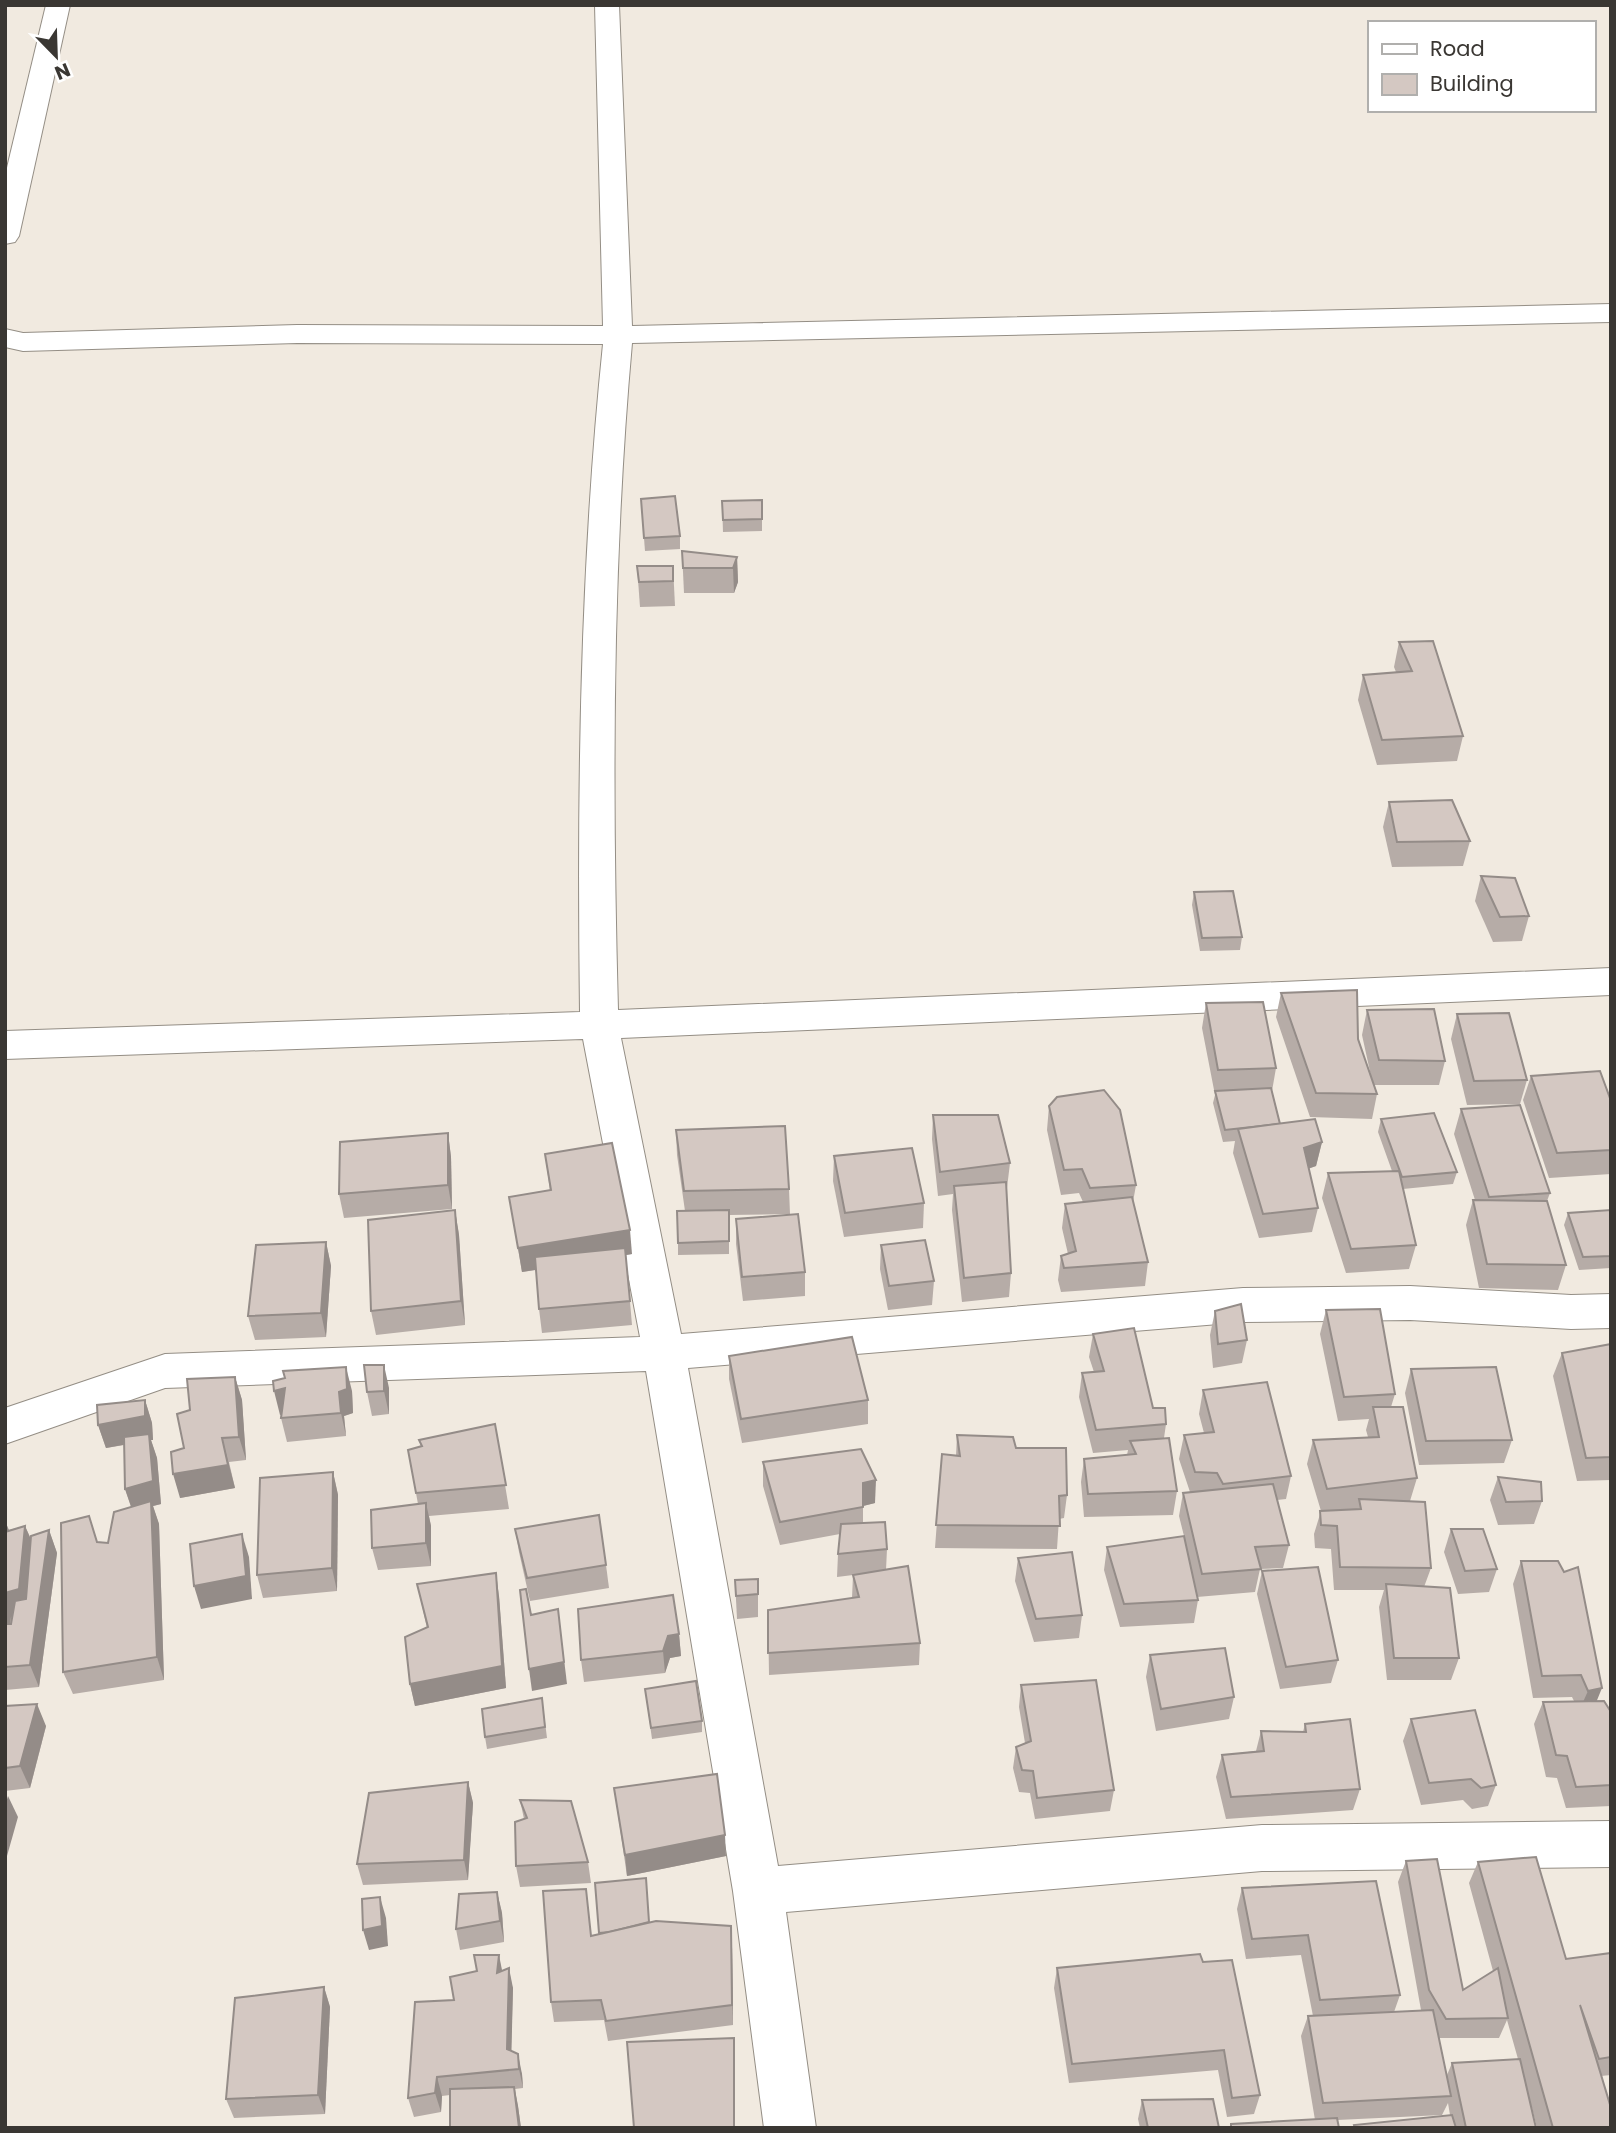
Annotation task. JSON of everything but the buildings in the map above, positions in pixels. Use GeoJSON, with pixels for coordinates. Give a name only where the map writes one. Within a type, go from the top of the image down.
{"type":"FeatureCollection","features":[{"type":"Feature","properties":{"kind":"street"},"geometry":{"type":"LineString","coordinates":[[5,236],[58,5]]}},
{"type":"Feature","properties":{"kind":"street"},"geometry":{"type":"LineString","coordinates":[[607,5],[618,335],[607,450],[599,666],[596,808],[599,1025],[664,1353],[758,1891],[790,2128]]}},
{"type":"Feature","properties":{"kind":"street"},"geometry":{"type":"LineString","coordinates":[[5,338],[23,342],[297,334],[618,335],[1611,313]]}},
{"type":"Feature","properties":{"kind":"street"},"geometry":{"type":"LineString","coordinates":[[5,1045],[599,1025],[1611,982]]}},
{"type":"Feature","properties":{"kind":"street"},"geometry":{"type":"LineString","coordinates":[[5,1426],[165,1371],[664,1353],[1243,1305],[1410,1303],[1571,1312],[1611,1311]]}},
{"type":"Feature","properties":{"kind":"street"},"geometry":{"type":"LineString","coordinates":[[758,1891],[1262,1848],[1611,1844]]}}]}
